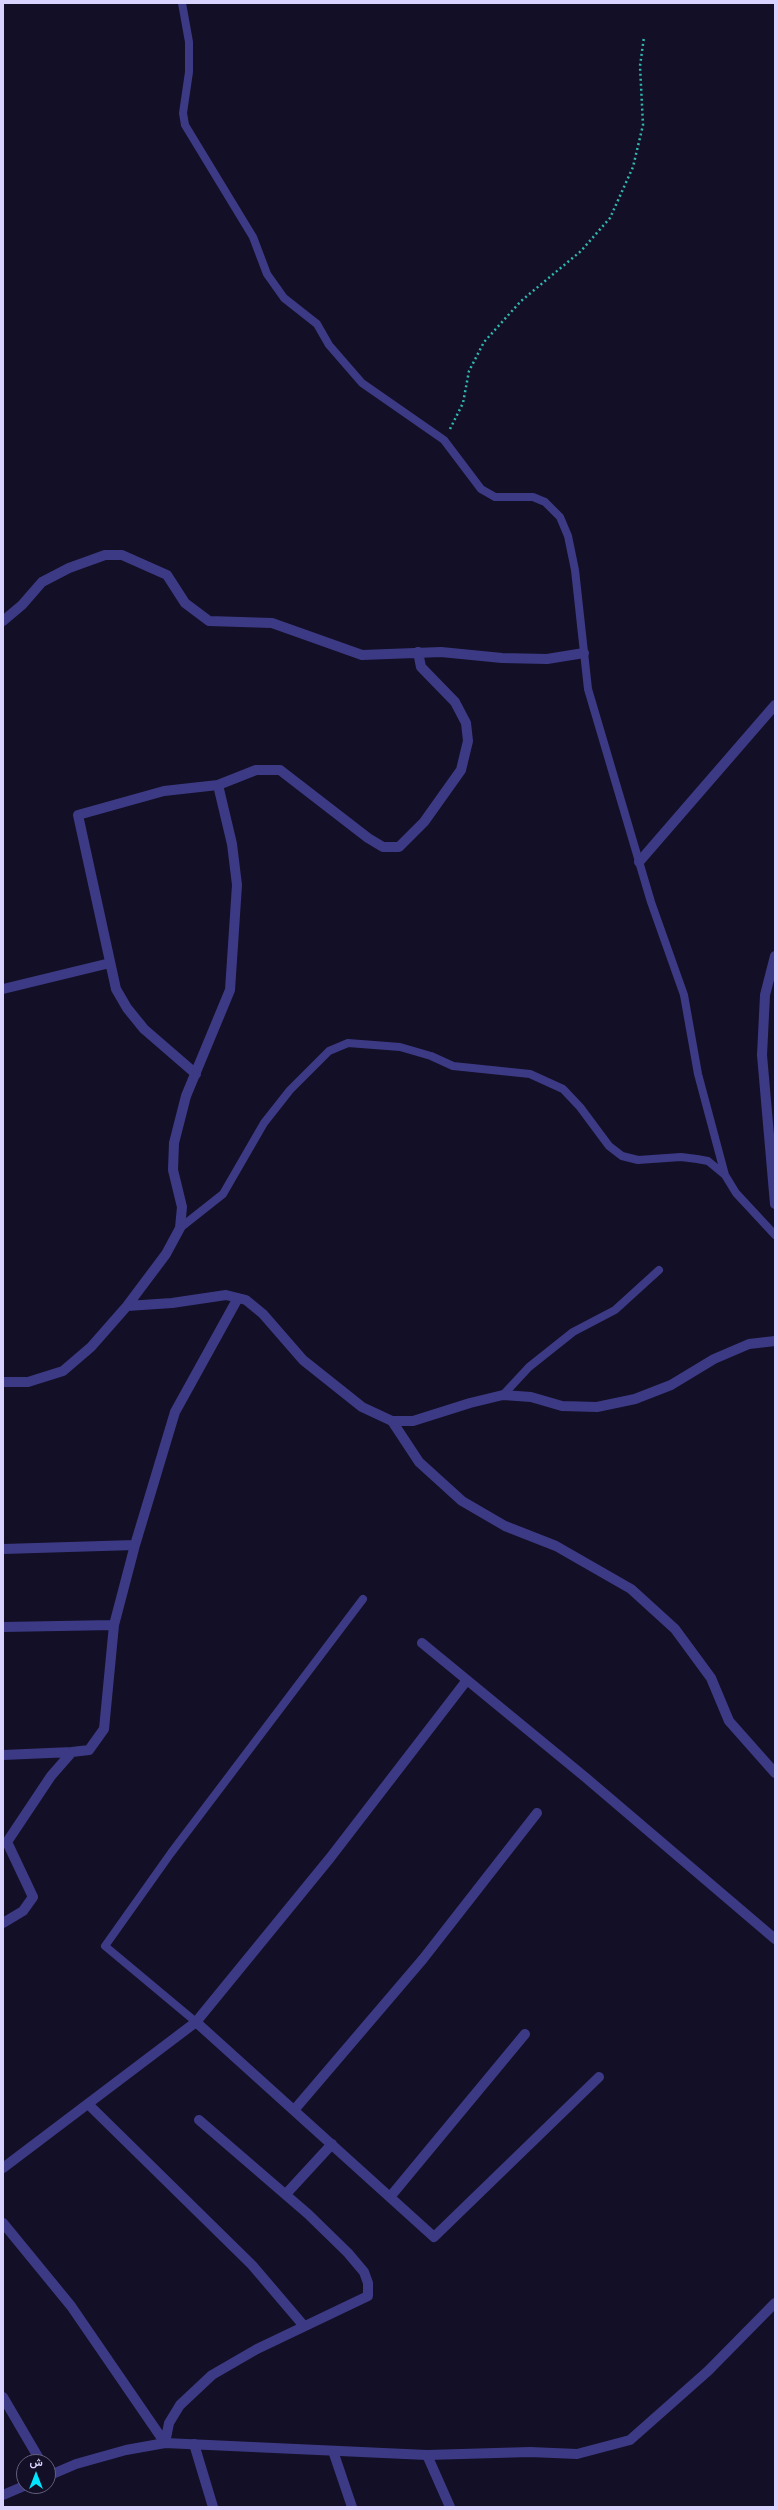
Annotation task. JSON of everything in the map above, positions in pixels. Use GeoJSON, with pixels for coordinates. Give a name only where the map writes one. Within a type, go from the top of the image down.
{"type":"FeatureCollection","features":[{"type":"Feature","properties":{"kind":"street"},"geometry":{"type":"LineString","coordinates":[[3,621],[22,605],[42,582],[69,568],[105,555],[122,555],[167,575],[185,603],[209,621],[272,624],[362,655],[418,652],[547,659],[584,653]]}},
{"type":"Feature","properties":{"kind":"street"},"geometry":{"type":"LineString","coordinates":[[196,1074],[144,1029],[127,1008],[116,990],[78,815],[164,791],[218,785],[256,770],[280,770],[368,838],[383,847],[400,847],[424,822],[460,770],[468,740],[466,723],[455,702],[421,667],[418,652]]}},
{"type":"Feature","properties":{"kind":"street"},"geometry":{"type":"LineString","coordinates":[[639,862],[775,704]]}},
{"type":"Feature","properties":{"kind":"street"},"geometry":{"type":"LineString","coordinates":[[3,1382],[28,1382],[64,1371],[91,1346],[127,1306],[166,1254],[180,1228],[182,1207],[173,1170],[174,1143],[186,1096],[225,1004],[231,982],[237,885],[232,844],[218,785]]}},
{"type":"Feature","properties":{"kind":"street"},"geometry":{"type":"LineString","coordinates":[[775,956],[765,995],[762,1055],[775,1204]]}},
{"type":"Feature","properties":{"kind":"street"},"geometry":{"type":"LineString","coordinates":[[3,989],[110,963]]}},
{"type":"Feature","properties":{"kind":"street"},"geometry":{"type":"LineString","coordinates":[[127,1306],[172,1303],[226,1295],[246,1300],[263,1314],[309,1364],[362,1407],[392,1421],[413,1421],[470,1403],[503,1395],[531,1397],[562,1406],[597,1407],[635,1399],[671,1385],[714,1359],[749,1344],[775,1341]]}},
{"type":"Feature","properties":{"kind":"street"},"geometry":{"type":"LineString","coordinates":[[3,1754],[72,1752],[89,1750],[104,1728],[114,1625],[135,1545],[175,1412],[238,1298]]}},
{"type":"Feature","properties":{"kind":"street"},"geometry":{"type":"LineString","coordinates":[[392,1421],[419,1462],[462,1501],[505,1526],[556,1546],[631,1589],[675,1629],[711,1678],[729,1721],[775,1773]]}},
{"type":"Feature","properties":{"kind":"street"},"geometry":{"type":"LineString","coordinates":[[3,1549],[135,1545]]}},
{"type":"Feature","properties":{"kind":"street"},"geometry":{"type":"LineString","coordinates":[[3,1627],[114,1625]]}},
{"type":"Feature","properties":{"kind":"street"},"geometry":{"type":"LineString","coordinates":[[422,1643],[585,1777],[775,1938]]}},
{"type":"Feature","properties":{"kind":"street"},"geometry":{"type":"LineString","coordinates":[[3,2168],[196,2022],[330,1858],[467,1680]]}},
{"type":"Feature","properties":{"kind":"street"},"geometry":{"type":"LineString","coordinates":[[3,1923],[22,1912],[33,1897],[5,1842],[51,1776],[72,1752]]}},
{"type":"Feature","properties":{"kind":"street"},"geometry":{"type":"LineString","coordinates":[[294,2109],[423,1959],[537,1813]]}},
{"type":"Feature","properties":{"kind":"street"},"geometry":{"type":"LineString","coordinates":[[196,2022],[434,2237],[599,2077]]}},
{"type":"Feature","properties":{"kind":"street"},"geometry":{"type":"LineString","coordinates":[[390,2197],[525,2034]]}},
{"type":"Feature","properties":{"kind":"street"},"geometry":{"type":"LineString","coordinates":[[88,2104],[252,2264],[304,2326]]}},
{"type":"Feature","properties":{"kind":"street"},"geometry":{"type":"LineString","coordinates":[[165,2443],[169,2423],[180,2405],[212,2375],[257,2349],[368,2296],[368,2283],[364,2272],[348,2252],[286,2194],[199,2120]]}},
{"type":"Feature","properties":{"kind":"street"},"geometry":{"type":"LineString","coordinates":[[286,2194],[332,2144]]}},
{"type":"Feature","properties":{"kind":"street"},"geometry":{"type":"LineString","coordinates":[[3,2223],[71,2306],[165,2443]]}},
{"type":"Feature","properties":{"kind":"street"},"geometry":{"type":"LineString","coordinates":[[56,2472],[76,2464],[126,2450],[165,2443],[426,2455],[530,2452],[577,2454],[630,2440],[708,2371],[775,2303]]}},
{"type":"Feature","properties":{"kind":"street"},"geometry":{"type":"LineString","coordinates":[[3,2397],[36,2454]]}},
{"type":"Feature","properties":{"kind":"street"},"geometry":{"type":"LineString","coordinates":[[194,2444],[213,2507]]}},
{"type":"Feature","properties":{"kind":"street"},"geometry":{"type":"LineString","coordinates":[[333,2451],[352,2507]]}},
{"type":"Feature","properties":{"kind":"street"},"geometry":{"type":"LineString","coordinates":[[426,2455],[450,2507]]}},
{"type":"Feature","properties":{"kind":"street"},"geometry":{"type":"LineString","coordinates":[[3,2495],[16,2489]]}},
{"type":"Feature","properties":{"kind":"lane"},"geometry":{"type":"LineString","coordinates":[[182,3],[189,42],[189,72],[183,113],[185,125],[253,236],[267,274],[284,298],[317,324],[329,345],[362,383],[444,440],[481,489],[495,496],[533,497],[545,502],[560,518],[568,536],[575,570],[588,689],[651,902],[684,995],[698,1074],[725,1175],[736,1193],[775,1235]]}},
{"type":"Feature","properties":{"kind":"lane"},"geometry":{"type":"LineString","coordinates":[[180,1228],[223,1194],[264,1123],[290,1090],[329,1051],[348,1043],[400,1047],[431,1056],[453,1066],[530,1074],[563,1089],[580,1106],[609,1146],[622,1156],[638,1160],[681,1157],[708,1161],[725,1175]]}},
{"type":"Feature","properties":{"kind":"lane"},"geometry":{"type":"LineString","coordinates":[[503,1395],[529,1366],[573,1332],[615,1310],[659,1270]]}},
{"type":"Feature","properties":{"kind":"lane"},"geometry":{"type":"LineString","coordinates":[[196,2022],[105,1946],[171,1853],[362,1599]]}},
{"type":"Feature","properties":{"kind":"path"},"geometry":{"type":"LineString","coordinates":[[444,440],[463,403],[469,372],[484,342],[521,301],[581,251],[610,218],[633,167],[643,125],[640,66],[644,37]]}}]}
